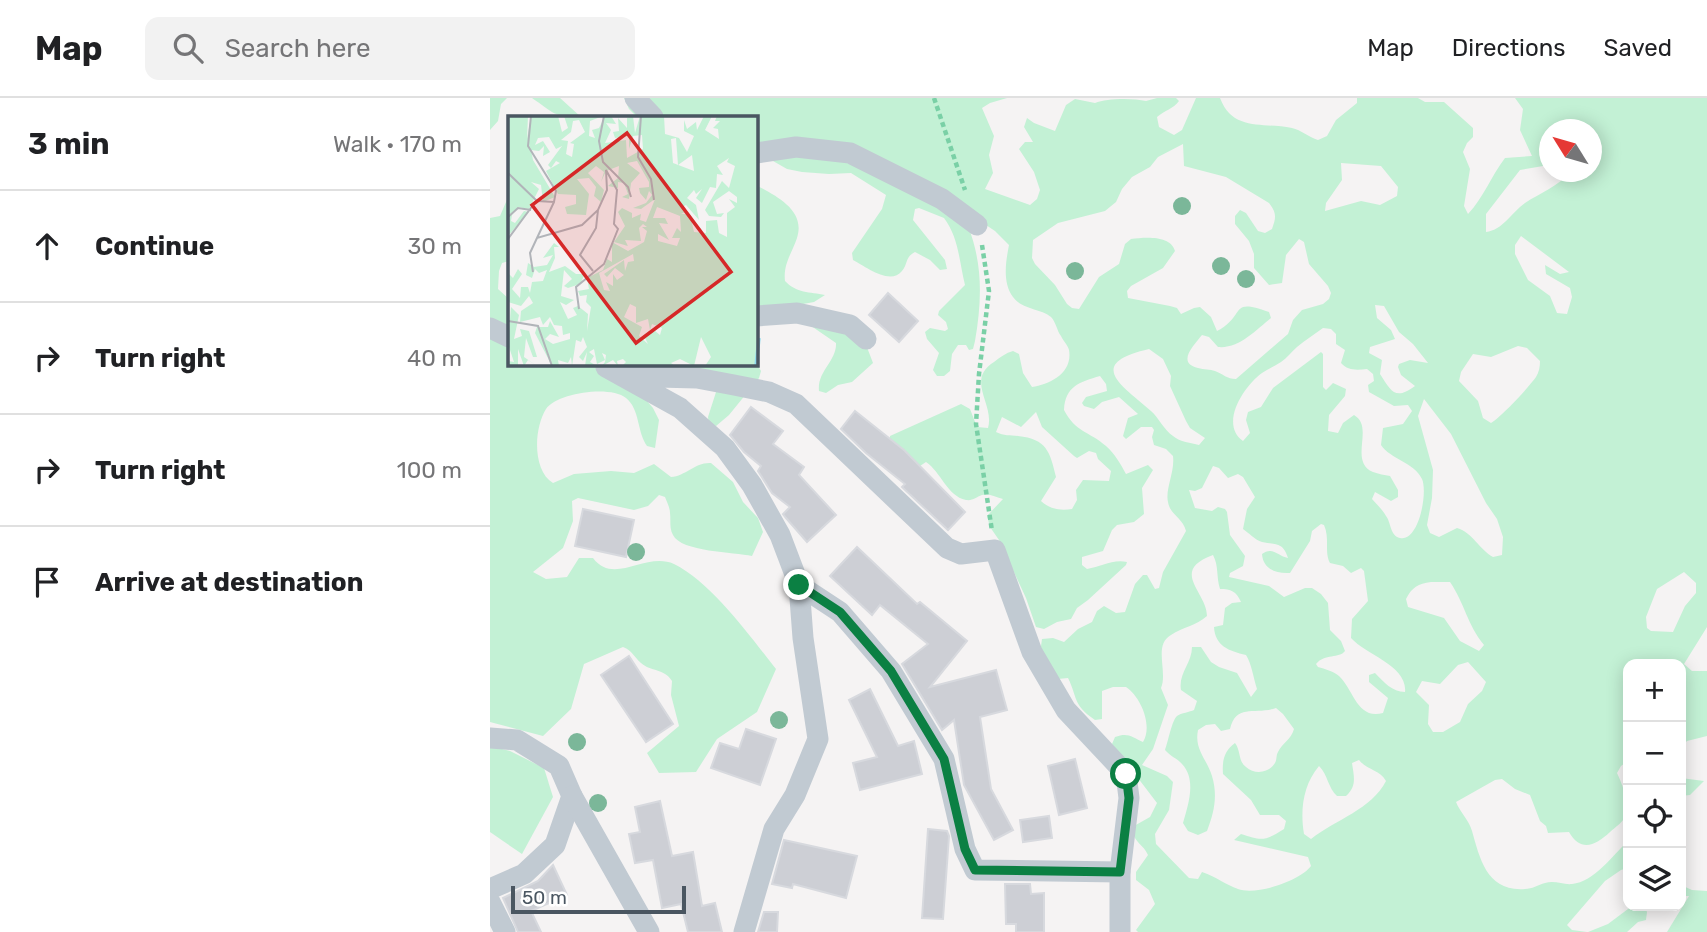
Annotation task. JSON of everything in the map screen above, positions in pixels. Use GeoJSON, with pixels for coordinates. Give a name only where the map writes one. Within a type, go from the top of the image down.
{"type":"FeatureCollection","features":[{"type":"Feature","properties":{"kind":"street"},"geometry":{"type":"LineString","coordinates":[[635,98],[652,116]]}},
{"type":"Feature","properties":{"kind":"street"},"geometry":{"type":"LineString","coordinates":[[758,153],[796,147],[850,153],[942,199],[977,225]]}},
{"type":"Feature","properties":{"kind":"street"},"geometry":{"type":"LineString","coordinates":[[758,316],[797,313],[850,325],[866,339]]}},
{"type":"Feature","properties":{"kind":"street"},"geometry":{"type":"LineString","coordinates":[[490,328],[508,337]]}},
{"type":"Feature","properties":{"kind":"street"},"geometry":{"type":"LineString","coordinates":[[610,366],[680,408],[725,448],[752,485],[780,535],[799,585],[803,638],[818,739],[795,795],[774,829],[744,932]]}},
{"type":"Feature","properties":{"kind":"street"},"geometry":{"type":"LineString","coordinates":[[612,366],[657,377],[696,378],[769,392],[796,404],[947,548],[961,554],[995,550],[1032,652],[1066,710],[1126,774],[1129,798],[1120,872],[1120,932]]}},
{"type":"Feature","properties":{"kind":"street"},"geometry":{"type":"LineString","coordinates":[[799,585],[840,612],[891,671],[944,759],[965,849],[975,870],[1120,872]]}},
{"type":"Feature","properties":{"kind":"street"},"geometry":{"type":"LineString","coordinates":[[490,737],[517,740],[559,766],[572,796],[649,932]]}},
{"type":"Feature","properties":{"kind":"street"},"geometry":{"type":"LineString","coordinates":[[490,889],[524,874],[555,845],[572,796]]}},
{"type":"Feature","properties":{"kind":"street"},"geometry":{"type":"LineString","coordinates":[[490,902],[505,932]]}},
{"type":"Feature","properties":{"kind":"path"},"geometry":{"type":"LineString","coordinates":[[989,291],[976,424],[995,550]]}},
{"type":"Feature","properties":{"kind":"green space"},"geometry":{"type":"Polygon","coordinates":[[[490,98],[507,98],[501,104],[498,121],[490,130],[490,98]]]}},
{"type":"Feature","properties":{"kind":"green space"},"geometry":{"type":"Polygon","coordinates":[[[532,98],[560,98],[580,116],[554,113],[532,98]]]}},
{"type":"Feature","properties":{"kind":"green space"},"geometry":{"type":"Polygon","coordinates":[[[624,98],[1007,98],[982,108],[994,136],[989,155],[993,173],[985,189],[1030,205],[1037,199],[1040,190],[1034,172],[1019,149],[1025,142],[1033,142],[1024,127],[1027,118],[1055,131],[1066,105],[1075,99],[1095,103],[1113,99],[1146,101],[1176,98],[1179,101],[1177,104],[1157,117],[1159,127],[1174,135],[1182,130],[1196,98],[1220,98],[1226,109],[1241,121],[1292,128],[1318,140],[1327,136],[1336,120],[1357,103],[1357,98],[1418,98],[1425,102],[1444,102],[1473,128],[1473,137],[1463,152],[1470,169],[1464,206],[1468,214],[1505,158],[1532,156],[1520,130],[1523,109],[1515,98],[1707,98],[1707,627],[1686,661],[1623,659],[1623,765],[1617,773],[1623,788],[1623,821],[1605,837],[1584,845],[1578,843],[1569,832],[1548,833],[1530,795],[1515,789],[1502,779],[1495,780],[1456,802],[1471,827],[1487,872],[1502,885],[1512,889],[1528,889],[1549,882],[1580,882],[1595,873],[1623,846],[1623,869],[1605,881],[1567,925],[1572,930],[1587,932],[1138,932],[1136,930],[1155,904],[1149,890],[1136,880],[1136,872],[1148,855],[1135,839],[1133,831],[1134,826],[1150,817],[1157,803],[1112,744],[1115,737],[1123,735],[1143,742],[1147,728],[1144,712],[1126,687],[1113,687],[1102,691],[1102,719],[1095,720],[1079,705],[1068,678],[1058,679],[1040,653],[1042,639],[1053,638],[1064,642],[1078,629],[1092,622],[1097,611],[1104,606],[1116,613],[1125,612],[1135,584],[1143,575],[1147,575],[1155,589],[1159,588],[1163,572],[1186,531],[1168,502],[1173,456],[1166,449],[1154,445],[1152,427],[1141,427],[1126,439],[1123,436],[1128,418],[1138,414],[1119,397],[1102,402],[1094,409],[1084,406],[1082,403],[1086,397],[1107,391],[1100,376],[1080,383],[1071,390],[1067,395],[1064,410],[1073,423],[1109,449],[1126,474],[1148,465],[1153,470],[1142,488],[1144,514],[1134,522],[1117,525],[1103,551],[1082,557],[1082,565],[1087,569],[1116,562],[1127,562],[1126,565],[1077,608],[1071,619],[1044,629],[1036,627],[1026,598],[987,516],[1003,499],[987,494],[971,500],[959,498],[926,462],[902,478],[890,436],[961,404],[970,409],[977,427],[988,428],[988,410],[981,384],[982,377],[986,369],[999,358],[1013,351],[1019,354],[1023,373],[1032,387],[1053,380],[1064,371],[1069,358],[1068,348],[1053,319],[1021,304],[1013,297],[1007,285],[1009,245],[995,231],[974,217],[968,226],[980,283],[975,341],[973,349],[969,350],[966,345],[958,345],[952,354],[950,371],[944,376],[937,376],[933,370],[939,353],[927,339],[925,332],[930,328],[945,331],[948,329],[946,322],[938,315],[939,311],[965,285],[956,242],[944,218],[919,208],[915,209],[913,220],[945,260],[947,269],[940,270],[930,260],[915,252],[902,271],[891,276],[884,276],[853,260],[852,253],[882,209],[886,195],[851,173],[802,172],[787,169],[758,157],[758,116],[636,116],[624,98]],[[1183,144],[1158,157],[1150,167],[1132,177],[1116,202],[1105,211],[1058,223],[1033,240],[1032,258],[1067,304],[1079,309],[1099,277],[1119,264],[1125,244],[1131,239],[1150,238],[1168,242],[1175,251],[1163,268],[1131,286],[1127,291],[1128,298],[1177,308],[1181,314],[1200,307],[1211,317],[1217,331],[1242,307],[1269,312],[1271,318],[1240,342],[1218,347],[1209,337],[1202,335],[1189,353],[1187,358],[1192,366],[1213,370],[1236,379],[1288,334],[1293,320],[1302,310],[1323,304],[1331,293],[1309,264],[1304,242],[1299,239],[1286,255],[1282,283],[1269,285],[1254,268],[1254,254],[1249,241],[1235,224],[1235,216],[1240,210],[1246,213],[1258,231],[1265,233],[1272,229],[1275,216],[1269,203],[1226,177],[1184,166],[1183,144]],[[1341,163],[1342,180],[1326,203],[1325,211],[1361,201],[1380,205],[1397,196],[1398,187],[1381,166],[1341,163]],[[1521,236],[1515,245],[1515,254],[1528,280],[1550,296],[1557,313],[1567,314],[1572,297],[1570,288],[1546,274],[1545,265],[1560,274],[1569,272],[1521,236]],[[1375,305],[1377,318],[1391,330],[1395,339],[1370,347],[1369,353],[1382,360],[1380,374],[1391,389],[1403,393],[1415,386],[1401,375],[1399,364],[1410,360],[1428,363],[1399,332],[1384,306],[1375,305]],[[1323,328],[1255,379],[1237,406],[1233,425],[1236,434],[1243,441],[1250,433],[1246,420],[1248,412],[1261,407],[1273,388],[1321,352],[1323,387],[1326,390],[1333,383],[1346,389],[1345,396],[1329,415],[1328,431],[1338,433],[1343,423],[1354,415],[1360,420],[1363,435],[1362,460],[1373,472],[1390,476],[1398,490],[1398,497],[1391,501],[1375,492],[1372,499],[1385,514],[1394,535],[1407,537],[1417,525],[1423,504],[1424,485],[1413,468],[1381,445],[1383,428],[1403,424],[1412,411],[1408,405],[1394,406],[1369,392],[1368,385],[1374,381],[1373,374],[1367,369],[1350,369],[1341,363],[1345,350],[1336,344],[1336,334],[1331,329],[1323,328]],[[1518,346],[1491,357],[1473,354],[1461,372],[1459,381],[1478,401],[1483,418],[1491,423],[1532,382],[1538,373],[1540,361],[1527,348],[1518,346]],[[1149,349],[1129,355],[1118,362],[1114,369],[1121,384],[1154,414],[1173,436],[1199,445],[1205,438],[1190,428],[1186,421],[1170,386],[1171,376],[1163,359],[1149,349]],[[1424,399],[1418,416],[1433,470],[1427,525],[1430,533],[1439,537],[1457,528],[1463,530],[1493,557],[1502,555],[1503,537],[1497,519],[1451,434],[1424,399]],[[1036,412],[1021,427],[1002,417],[996,432],[1035,440],[1046,448],[1056,477],[1041,501],[1052,508],[1072,509],[1077,500],[1076,490],[1083,480],[1109,481],[1111,471],[1098,459],[1096,453],[1089,451],[1077,458],[1074,456],[1042,427],[1036,412]],[[1213,466],[1202,488],[1189,490],[1195,508],[1212,511],[1218,507],[1225,509],[1230,535],[1245,556],[1243,566],[1230,573],[1229,577],[1269,586],[1284,597],[1305,588],[1312,588],[1321,594],[1328,603],[1330,630],[1341,641],[1345,651],[1323,658],[1316,664],[1339,676],[1367,712],[1383,713],[1388,698],[1369,682],[1369,675],[1375,673],[1400,692],[1405,692],[1404,683],[1393,668],[1351,638],[1352,619],[1368,601],[1364,571],[1361,568],[1351,573],[1343,566],[1330,563],[1327,535],[1324,525],[1321,524],[1312,531],[1310,541],[1290,573],[1275,571],[1268,567],[1262,554],[1272,551],[1288,558],[1284,549],[1259,541],[1243,529],[1247,509],[1255,497],[1243,477],[1238,474],[1228,478],[1219,468],[1213,466]],[[1213,555],[1200,561],[1192,575],[1207,616],[1171,635],[1163,645],[1161,688],[1168,705],[1153,749],[1142,765],[1167,776],[1173,782],[1169,810],[1155,834],[1156,844],[1189,878],[1198,879],[1202,872],[1246,891],[1267,888],[1289,881],[1306,871],[1311,866],[1308,857],[1234,840],[1241,834],[1259,839],[1268,838],[1284,829],[1286,821],[1279,815],[1260,815],[1251,800],[1223,774],[1223,765],[1226,753],[1235,743],[1243,765],[1253,771],[1262,772],[1269,769],[1276,762],[1277,753],[1294,729],[1283,714],[1276,708],[1248,711],[1237,716],[1230,729],[1221,731],[1215,724],[1198,730],[1198,743],[1212,776],[1215,797],[1207,831],[1198,835],[1188,831],[1183,823],[1190,793],[1187,770],[1165,750],[1175,718],[1194,710],[1197,701],[1181,690],[1181,679],[1192,647],[1201,647],[1211,662],[1237,673],[1251,697],[1257,689],[1246,655],[1224,647],[1215,633],[1214,627],[1223,625],[1225,608],[1232,603],[1241,602],[1233,591],[1220,589],[1213,555]],[[1684,572],[1657,589],[1646,617],[1647,628],[1651,631],[1673,632],[1685,606],[1696,593],[1696,583],[1684,572]],[[1450,582],[1419,585],[1406,599],[1408,607],[1444,618],[1460,641],[1479,651],[1484,645],[1450,582]],[[1468,662],[1458,665],[1440,684],[1422,681],[1416,692],[1429,705],[1428,724],[1433,732],[1443,732],[1460,722],[1468,704],[1482,691],[1486,682],[1468,662]],[[1359,760],[1352,763],[1354,781],[1346,796],[1337,796],[1319,766],[1309,781],[1302,816],[1304,834],[1311,839],[1362,807],[1380,791],[1386,781],[1359,760]]]}},
{"type":"Feature","properties":{"kind":"green space"},"geometry":{"type":"Polygon","coordinates":[[[758,186],[787,205],[797,219],[799,228],[787,264],[785,281],[799,290],[825,295],[814,302],[803,304],[865,342],[873,363],[852,382],[838,385],[826,393],[819,391],[821,378],[836,343],[801,319],[758,322],[758,186]]]}},
{"type":"Feature","properties":{"kind":"green space"},"geometry":{"type":"Polygon","coordinates":[[[508,197],[508,261],[502,263],[499,271],[498,289],[508,298],[508,366],[617,366],[653,408],[659,420],[655,448],[647,446],[631,403],[618,394],[584,393],[552,403],[542,417],[537,437],[538,459],[546,477],[553,483],[574,474],[611,471],[634,473],[654,464],[671,477],[711,463],[733,482],[743,502],[758,518],[763,532],[752,556],[697,548],[678,541],[673,535],[670,509],[665,497],[659,495],[648,506],[634,510],[578,498],[572,501],[573,521],[563,548],[533,572],[546,579],[567,577],[579,558],[593,558],[601,566],[611,569],[663,561],[674,564],[702,584],[742,626],[776,669],[757,712],[717,739],[696,772],[659,773],[647,753],[679,726],[671,695],[672,681],[665,674],[645,666],[623,647],[584,664],[571,709],[543,736],[490,722],[490,218],[500,216],[508,197]]]}},
{"type":"Feature","properties":{"kind":"green space"},"geometry":{"type":"Polygon","coordinates":[[[684,366],[758,366],[761,371],[759,378],[729,415],[716,426],[709,425],[708,417],[717,389],[683,369],[684,366]]]}},
{"type":"Feature","properties":{"kind":"green space"},"geometry":{"type":"Polygon","coordinates":[[[1686,666],[1692,671],[1707,671],[1707,736],[1687,741],[1686,666]]]}},
{"type":"Feature","properties":{"kind":"green space"},"geometry":{"type":"Polygon","coordinates":[[[490,746],[510,751],[544,768],[553,797],[522,854],[490,832],[490,746]]]}},
{"type":"Feature","properties":{"kind":"green space"},"geometry":{"type":"Polygon","coordinates":[[[1686,779],[1704,781],[1690,795],[1686,795],[1686,779]]]}},
{"type":"Feature","properties":{"kind":"green space"},"geometry":{"type":"Polygon","coordinates":[[[1686,887],[1707,891],[1707,932],[1667,932],[1680,911],[1686,911],[1689,896],[1686,896],[1686,887]]]}},
{"type":"Feature","properties":{"kind":"green space"},"geometry":{"type":"Polygon","coordinates":[[[1625,911],[1647,912],[1646,920],[1638,922],[1627,932],[1588,932],[1608,924],[1625,911]]]}},
{"type":"Feature","properties":{"kind":"building"},"geometry":{"type":"Polygon","coordinates":[[[888,293],[918,321],[899,342],[869,315],[888,293]]]}},
{"type":"Feature","properties":{"kind":"building"},"geometry":{"type":"Polygon","coordinates":[[[751,407],[783,431],[773,444],[804,467],[799,475],[836,515],[807,542],[783,514],[790,507],[772,493],[758,471],[761,466],[744,452],[730,435],[751,407]]]}},
{"type":"Feature","properties":{"kind":"building"},"geometry":{"type":"Polygon","coordinates":[[[855,411],[904,450],[965,512],[948,530],[902,487],[905,484],[841,429],[855,411]]]}},
{"type":"Feature","properties":{"kind":"building"},"geometry":{"type":"Polygon","coordinates":[[[583,509],[634,520],[626,557],[575,546],[583,509]]]}},
{"type":"Feature","properties":{"kind":"building"},"geometry":{"type":"Polygon","coordinates":[[[857,547],[917,604],[920,602],[967,641],[930,687],[996,670],[1007,710],[980,717],[991,789],[1013,830],[994,840],[964,785],[954,720],[942,730],[902,664],[928,644],[880,605],[872,615],[830,576],[857,547]]]}},
{"type":"Feature","properties":{"kind":"building"},"geometry":{"type":"Polygon","coordinates":[[[629,656],[673,724],[646,742],[601,675],[629,656]]]}},
{"type":"Feature","properties":{"kind":"building"},"geometry":{"type":"Polygon","coordinates":[[[870,689],[898,746],[914,741],[922,774],[860,790],[853,763],[877,757],[849,700],[870,689]]]}},
{"type":"Feature","properties":{"kind":"building"},"geometry":{"type":"Polygon","coordinates":[[[746,729],[776,739],[760,785],[711,768],[720,743],[739,749],[746,729]]]}},
{"type":"Feature","properties":{"kind":"building"},"geometry":{"type":"Polygon","coordinates":[[[1075,759],[1087,808],[1059,815],[1048,766],[1075,759]]]}},
{"type":"Feature","properties":{"kind":"building"},"geometry":{"type":"Polygon","coordinates":[[[660,801],[672,856],[693,852],[702,906],[715,903],[722,932],[688,932],[681,904],[662,908],[653,860],[635,863],[629,834],[640,832],[635,807],[660,801]]]}},
{"type":"Feature","properties":{"kind":"building"},"geometry":{"type":"Polygon","coordinates":[[[1049,816],[1052,838],[1023,842],[1020,820],[1049,816]]]}},
{"type":"Feature","properties":{"kind":"building"},"geometry":{"type":"Polygon","coordinates":[[[928,829],[947,831],[949,836],[943,919],[922,918],[928,829]]]}},
{"type":"Feature","properties":{"kind":"building"},"geometry":{"type":"Polygon","coordinates":[[[784,840],[857,856],[846,898],[793,884],[792,888],[772,884],[784,840]]]}},
{"type":"Feature","properties":{"kind":"building"},"geometry":{"type":"Polygon","coordinates":[[[553,865],[567,895],[531,911],[541,932],[518,932],[503,898],[538,881],[553,865]]]}},
{"type":"Feature","properties":{"kind":"building"},"geometry":{"type":"Polygon","coordinates":[[[1005,884],[1030,884],[1031,894],[1044,893],[1044,932],[1016,932],[1016,924],[1006,924],[1005,884]]]}},
{"type":"Feature","properties":{"kind":"building"},"geometry":{"type":"Polygon","coordinates":[[[764,912],[778,912],[777,932],[758,932],[764,912]]]}},
{"type":"Feature","properties":{"kind":"route"},"geometry":{"type":"LineString","coordinates":[[799,585],[840,612],[891,671],[944,759],[965,849],[975,870],[1120,872],[1129,798],[1126,774]]}}]}
